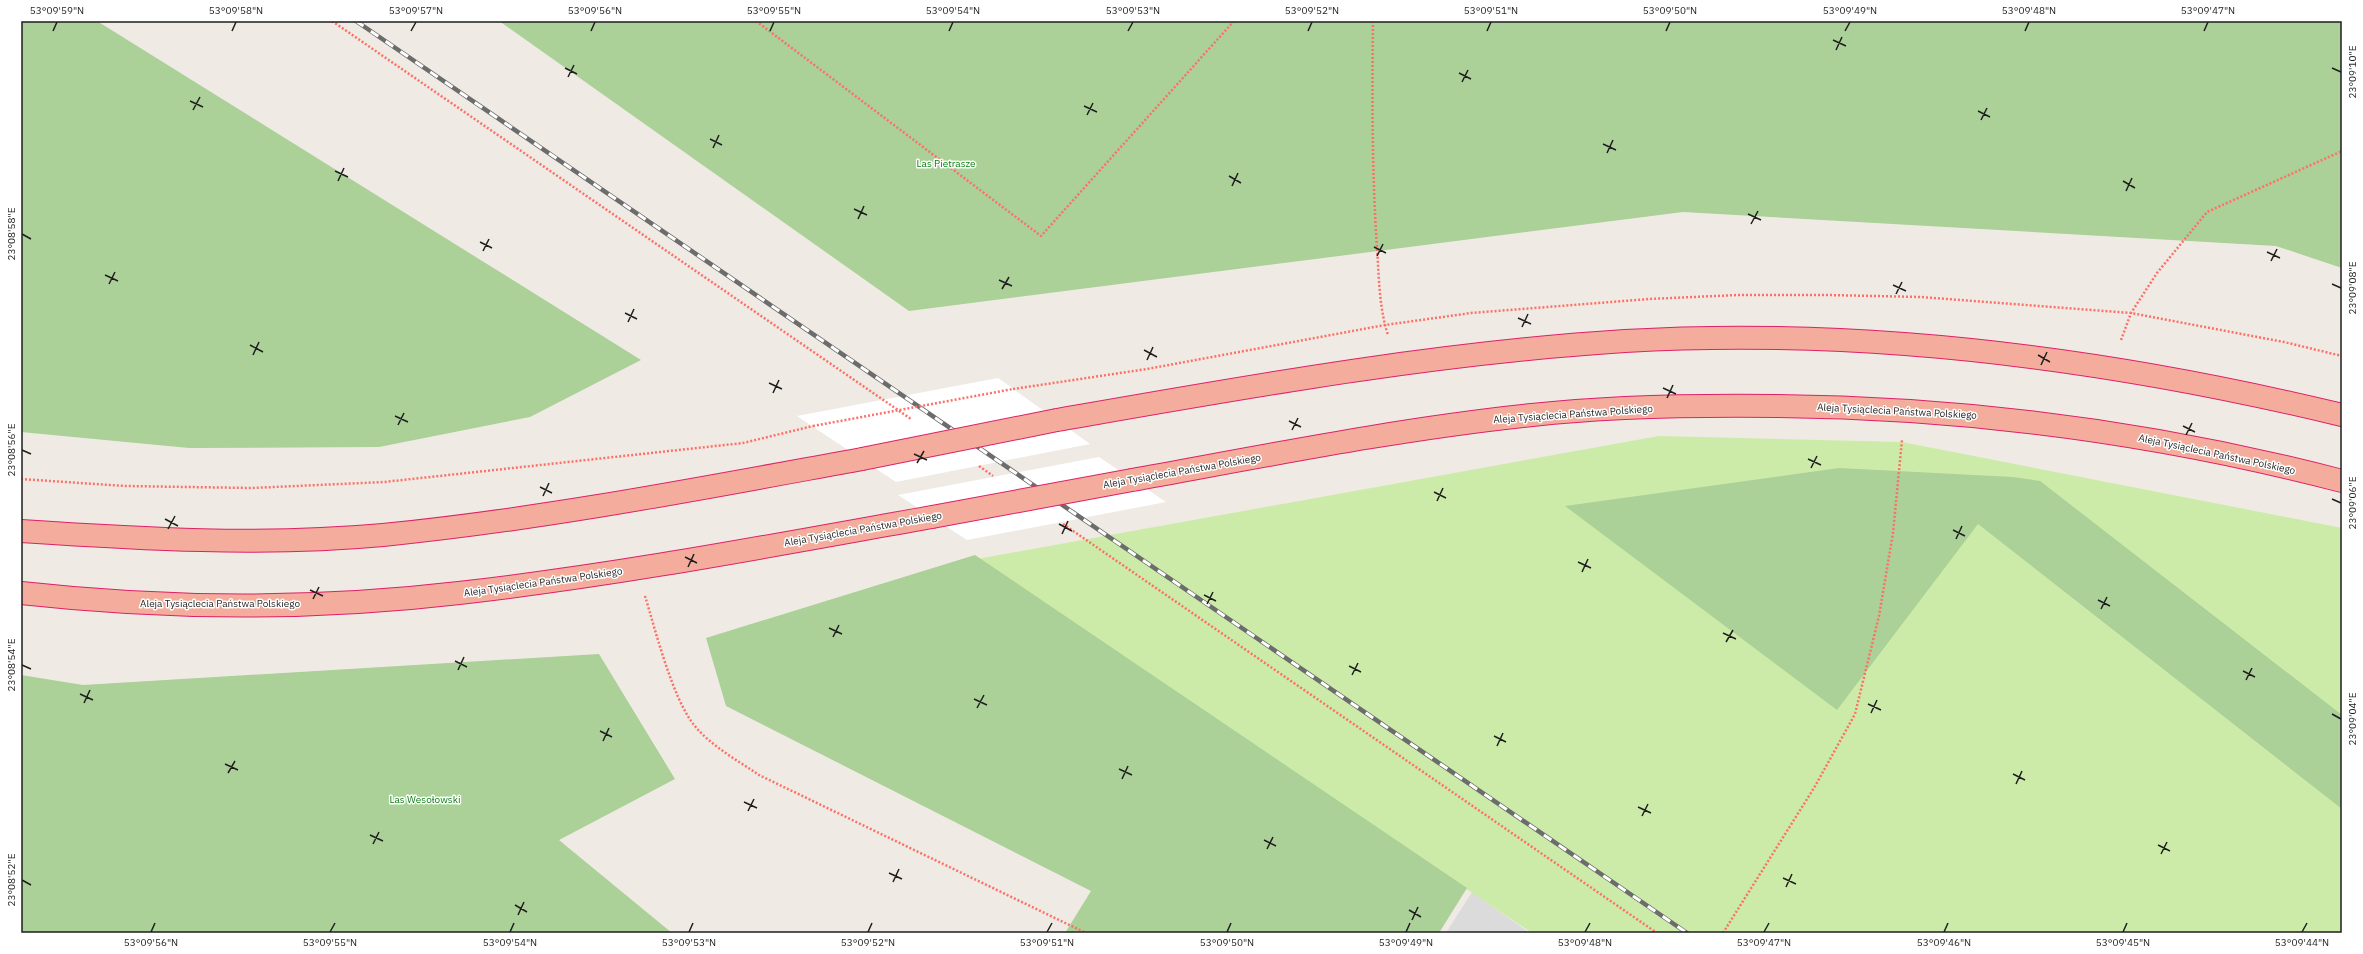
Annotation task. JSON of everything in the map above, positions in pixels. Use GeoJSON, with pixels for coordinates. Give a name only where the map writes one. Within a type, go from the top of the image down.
{"type":"FeatureCollection","features":[{"type":"Feature","properties":{"kind":"highway"},"geometry":{"type":"LineString","coordinates":[[21,531],[120,538],[248,540],[381,535],[529,518],[614,505],[1057,420],[1276,382],[1397,363],[1625,341],[1720,338],[1863,342],[1960,349],[2114,368],[2260,395],[2342,415]]}},
{"type":"Feature","properties":{"kind":"highway","name":"Aleja Tysiąclecia Państwa Polskiego"},"geometry":{"type":"LineString","coordinates":[[21,593],[133,602],[262,604],[356,602],[456,594],[637,570],[1358,440],[1535,415],[1699,405],[1897,410],[1984,416],[2120,434],[2252,459],[2342,481]]}},
{"type":"Feature","properties":{"kind":"path"},"geometry":{"type":"LineString","coordinates":[[756,21],[1041,236],[1234,21]]}},
{"type":"Feature","properties":{"kind":"path"},"geometry":{"type":"LineString","coordinates":[[1372,21],[1373,195],[1385,325],[1397,363]]}},
{"type":"Feature","properties":{"kind":"path"},"geometry":{"type":"LineString","coordinates":[[2114,368],[2122,335],[2131,313],[2157,273],[2207,212],[2342,151]]}},
{"type":"Feature","properties":{"kind":"path"},"geometry":{"type":"LineString","coordinates":[[21,479],[125,486],[252,488],[384,482],[743,443],[813,426],[1013,389]]}},
{"type":"Feature","properties":{"kind":"path"},"geometry":{"type":"LineString","coordinates":[[1723,933],[1814,788],[1855,714],[1879,616],[1893,533],[1902,442],[1897,410]]}},
{"type":"Feature","properties":{"kind":"path"},"geometry":{"type":"LineString","coordinates":[[637,570],[661,648],[682,705],[694,725],[713,743],[759,775],[1086,933]]}},
{"type":"Feature","properties":{"kind":"shaded area"},"geometry":{"type":"Polygon","coordinates":[[[1472,892],[1530,933],[1446,933],[1472,892]]]}},
{"type":"Feature","properties":{"kind":"green space"},"geometry":{"type":"Polygon","coordinates":[[[21,21],[97,21],[641,360],[530,417],[379,447],[189,448],[21,432],[21,21]]]}},
{"type":"Feature","properties":{"kind":"green space","name":"Las Pietrasze"},"geometry":{"type":"Polygon","coordinates":[[[499,21],[2342,21],[2342,268],[2276,246],[1683,212],[909,311],[499,21]]]}},
{"type":"Feature","properties":{"kind":"green space"},"geometry":{"type":"Polygon","coordinates":[[[1659,436],[1902,442],[2342,528],[2342,933],[1532,933],[977,559],[1659,436]]]}},
{"type":"Feature","properties":{"kind":"green space"},"geometry":{"type":"Polygon","coordinates":[[[1839,468],[2013,477],[2040,481],[2342,715],[2342,809],[1978,524],[1837,710],[1565,506],[1839,468]]]}},
{"type":"Feature","properties":{"kind":"green space"},"geometry":{"type":"Polygon","coordinates":[[[975,555],[1467,888],[1439,933],[1065,933],[1091,891],[726,706],[706,638],[975,555]]]}},
{"type":"Feature","properties":{"kind":"green space","name":"Las Wesołowski"},"geometry":{"type":"Polygon","coordinates":[[[599,654],[675,779],[559,840],[672,933],[21,933],[21,675],[83,685],[599,654]]]}},
{"type":"Feature","properties":{"kind":"pier"},"geometry":{"type":"Polygon","coordinates":[[[998,378],[1090,444],[896,482],[797,416],[998,378]]]}},
{"type":"Feature","properties":{"kind":"pier"},"geometry":{"type":"Polygon","coordinates":[[[1099,457],[1166,502],[967,540],[898,495],[1099,457]]]}},
{"type":"Feature","properties":{"kind":"railway"},"geometry":{"type":"LineString","coordinates":[[356,21],[1687,933]]}}]}
